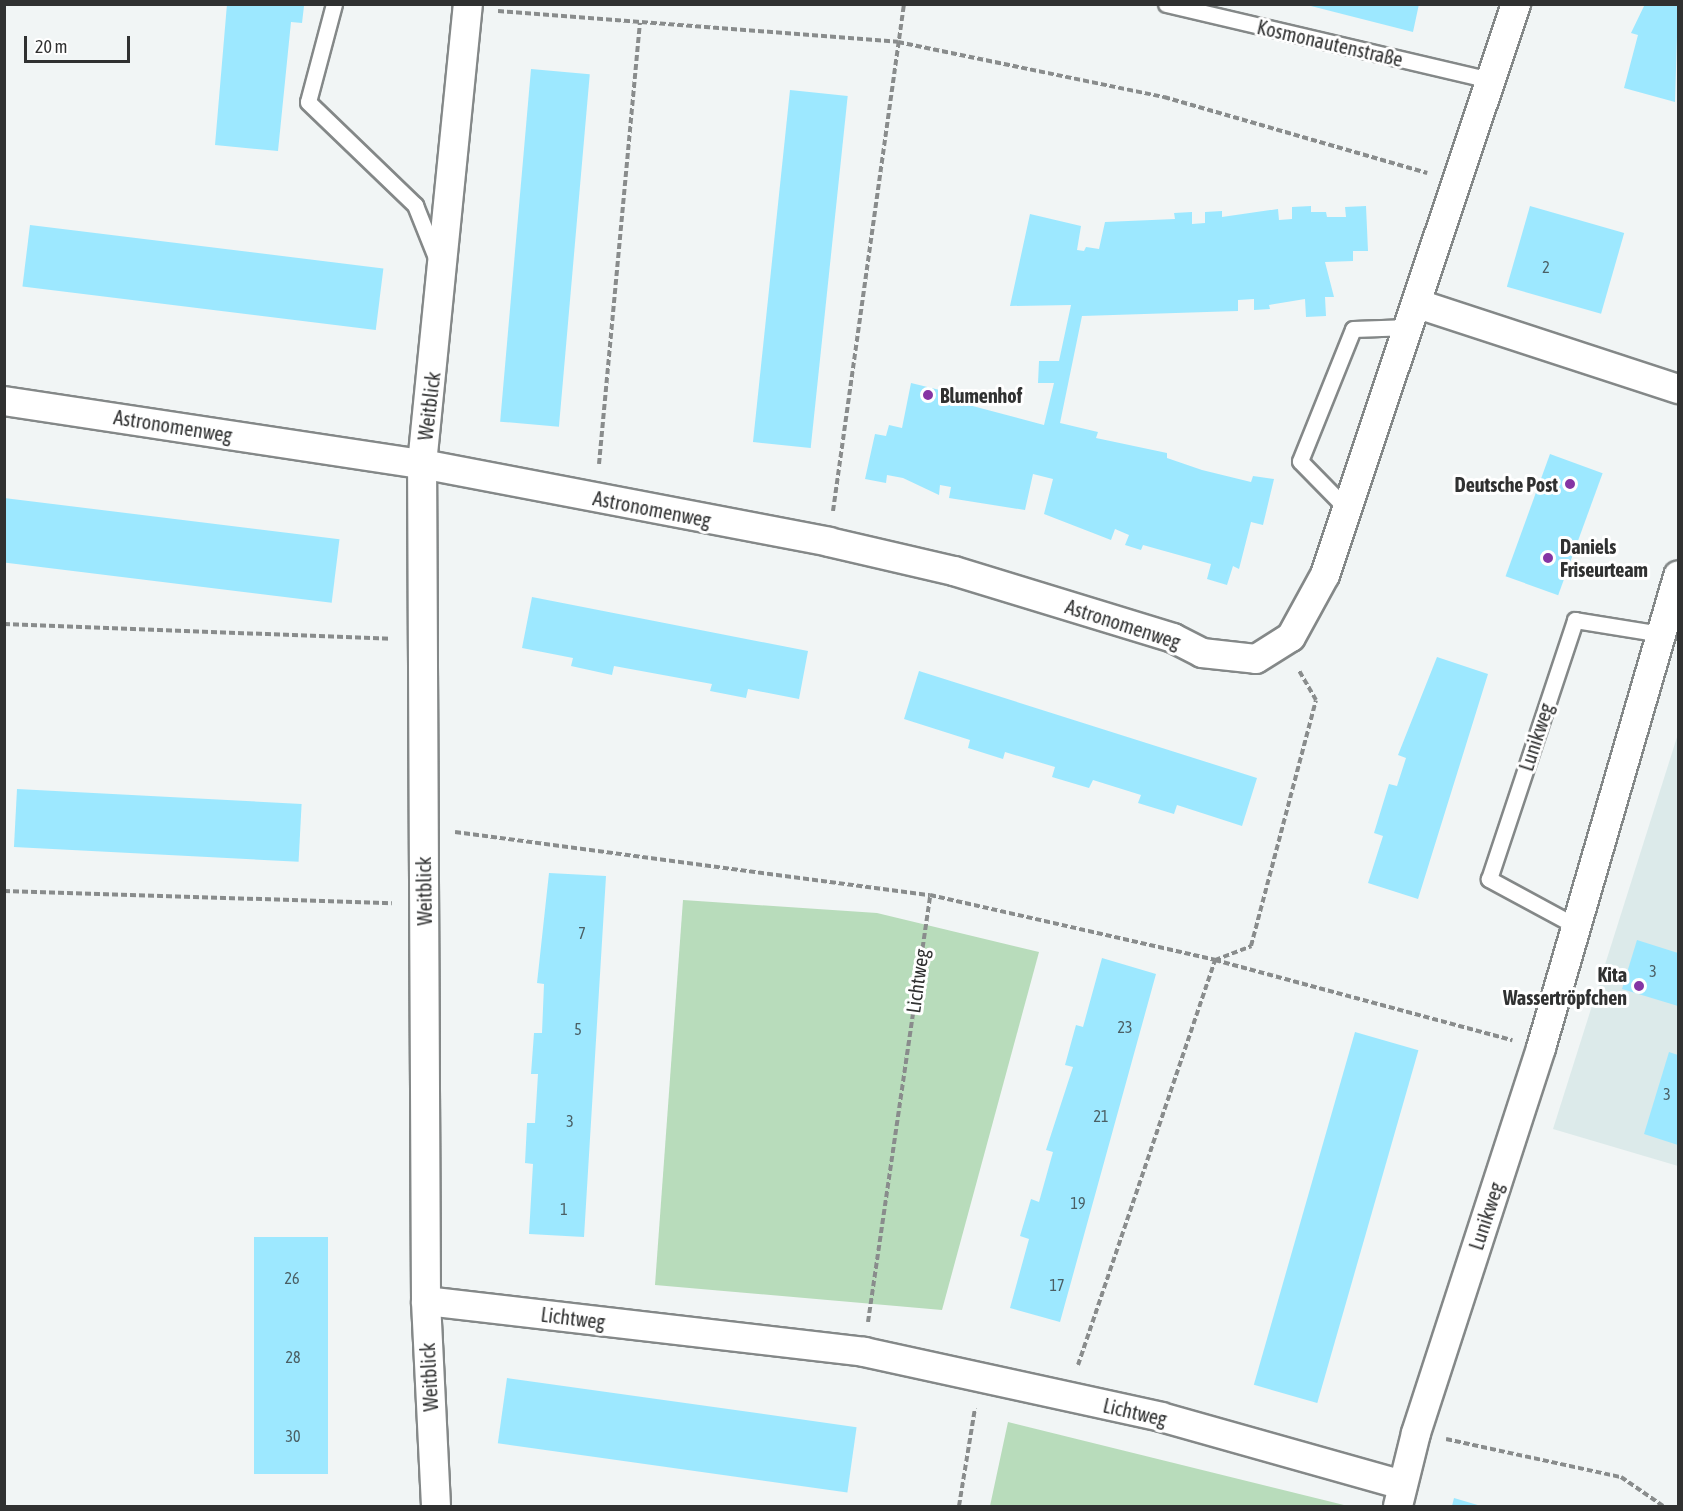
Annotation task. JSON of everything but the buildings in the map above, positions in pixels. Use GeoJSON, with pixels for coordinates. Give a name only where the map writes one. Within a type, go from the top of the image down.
{"type":"FeatureCollection","features":[{"type":"Feature","properties":{"kind":"street"},"geometry":{"type":"LineString","coordinates":[[1282,645],[1297,629],[1324,575],[1460,183],[1494,81],[1516,4]]}},
{"type":"Feature","properties":{"kind":"street","name":"Weitblick"},"geometry":{"type":"LineString","coordinates":[[436,1506],[426,1301],[425,904],[421,640],[422,464],[445,277],[468,7]]}},
{"type":"Feature","properties":{"kind":"street"},"geometry":{"type":"LineString","coordinates":[[1414,316],[1678,389]]}},
{"type":"Feature","properties":{"kind":"street","name":"Astronomenweg"},"geometry":{"type":"LineString","coordinates":[[4,401],[422,464],[829,542],[954,571],[1173,638],[1218,657],[1256,659],[1282,645]]}},
{"type":"Feature","properties":{"kind":"street","name":"Lunikweg"},"geometry":{"type":"LineString","coordinates":[[1401,1496],[1416,1433],[1541,1048],[1574,925],[1678,574]]}},
{"type":"Feature","properties":{"kind":"street","name":"Lichtweg"},"geometry":{"type":"LineString","coordinates":[[426,1301],[864,1352],[1068,1396],[1401,1496]]}},
{"type":"Feature","properties":{"kind":"lane","name":"Weitblick"},"geometry":{"type":"LineString","coordinates":[[334,4],[308,102],[415,206],[445,277]]}},
{"type":"Feature","properties":{"kind":"lane","name":"Kosmonautenstraße"},"geometry":{"type":"LineString","coordinates":[[1166,4],[1494,81]]}},
{"type":"Feature","properties":{"kind":"lane"},"geometry":{"type":"LineString","coordinates":[[1347,509],[1300,461],[1353,329],[1414,316]]}},
{"type":"Feature","properties":{"kind":"lane","name":"Lunikweg"},"geometry":{"type":"LineString","coordinates":[[1574,925],[1489,879],[1575,620],[1661,633]]}},
{"type":"Feature","properties":{"kind":"path"},"geometry":{"type":"LineString","coordinates":[[829,542],[904,4]]}},
{"type":"Feature","properties":{"kind":"path"},"geometry":{"type":"LineString","coordinates":[[468,7],[640,23],[898,42],[1164,97],[1460,183]]}},
{"type":"Feature","properties":{"kind":"path"},"geometry":{"type":"LineString","coordinates":[[596,498],[640,23]]}},
{"type":"Feature","properties":{"kind":"path"},"geometry":{"type":"LineString","coordinates":[[4,624],[421,640]]}},
{"type":"Feature","properties":{"kind":"path"},"geometry":{"type":"LineString","coordinates":[[1215,960],[1251,946],[1316,700],[1282,645]]}},
{"type":"Feature","properties":{"kind":"path"},"geometry":{"type":"LineString","coordinates":[[423,828],[930,895],[1215,960],[1541,1048]]}},
{"type":"Feature","properties":{"kind":"path"},"geometry":{"type":"LineString","coordinates":[[4,891],[425,904]]}},
{"type":"Feature","properties":{"kind":"path","name":"Lichtweg"},"geometry":{"type":"LineString","coordinates":[[864,1352],[930,895]]}},
{"type":"Feature","properties":{"kind":"path"},"geometry":{"type":"LineString","coordinates":[[1068,1396],[1215,960]]}},
{"type":"Feature","properties":{"kind":"path"},"geometry":{"type":"LineString","coordinates":[[958,1506],[981,1378]]}},
{"type":"Feature","properties":{"kind":"path"},"geometry":{"type":"LineString","coordinates":[[1416,1433],[1621,1477],[1663,1506]]}},
{"type":"Feature","properties":{"kind":"shaded area","name":"Kita Wassertröpfchen"},"geometry":{"type":"Polygon","coordinates":[[[1678,734],[1678,1166],[1553,1129],[1678,734]]]}},
{"type":"Feature","properties":{"kind":"green space"},"geometry":{"type":"Polygon","coordinates":[[[683,900],[877,913],[1039,952],[942,1310],[655,1285],[683,900]]]}},
{"type":"Feature","properties":{"kind":"green space"},"geometry":{"type":"Polygon","coordinates":[[[1008,1422],[1344,1505],[990,1506],[1008,1422]]]}},
{"type":"Feature","properties":{"kind":"place","name":"Blumenhof"},"geometry":{"type":"Point","coordinates":[928,395]}},
{"type":"Feature","properties":{"kind":"place","name":"Deutsche Post"},"geometry":{"type":"Point","coordinates":[1570,484]}},
{"type":"Feature","properties":{"kind":"place","name":"Daniels Friseurteam"},"geometry":{"type":"Point","coordinates":[1548,558]}},
{"type":"Feature","properties":{"kind":"place","name":"Kita Wassertröpfchen"},"geometry":{"type":"Point","coordinates":[1639,986]}}]}
